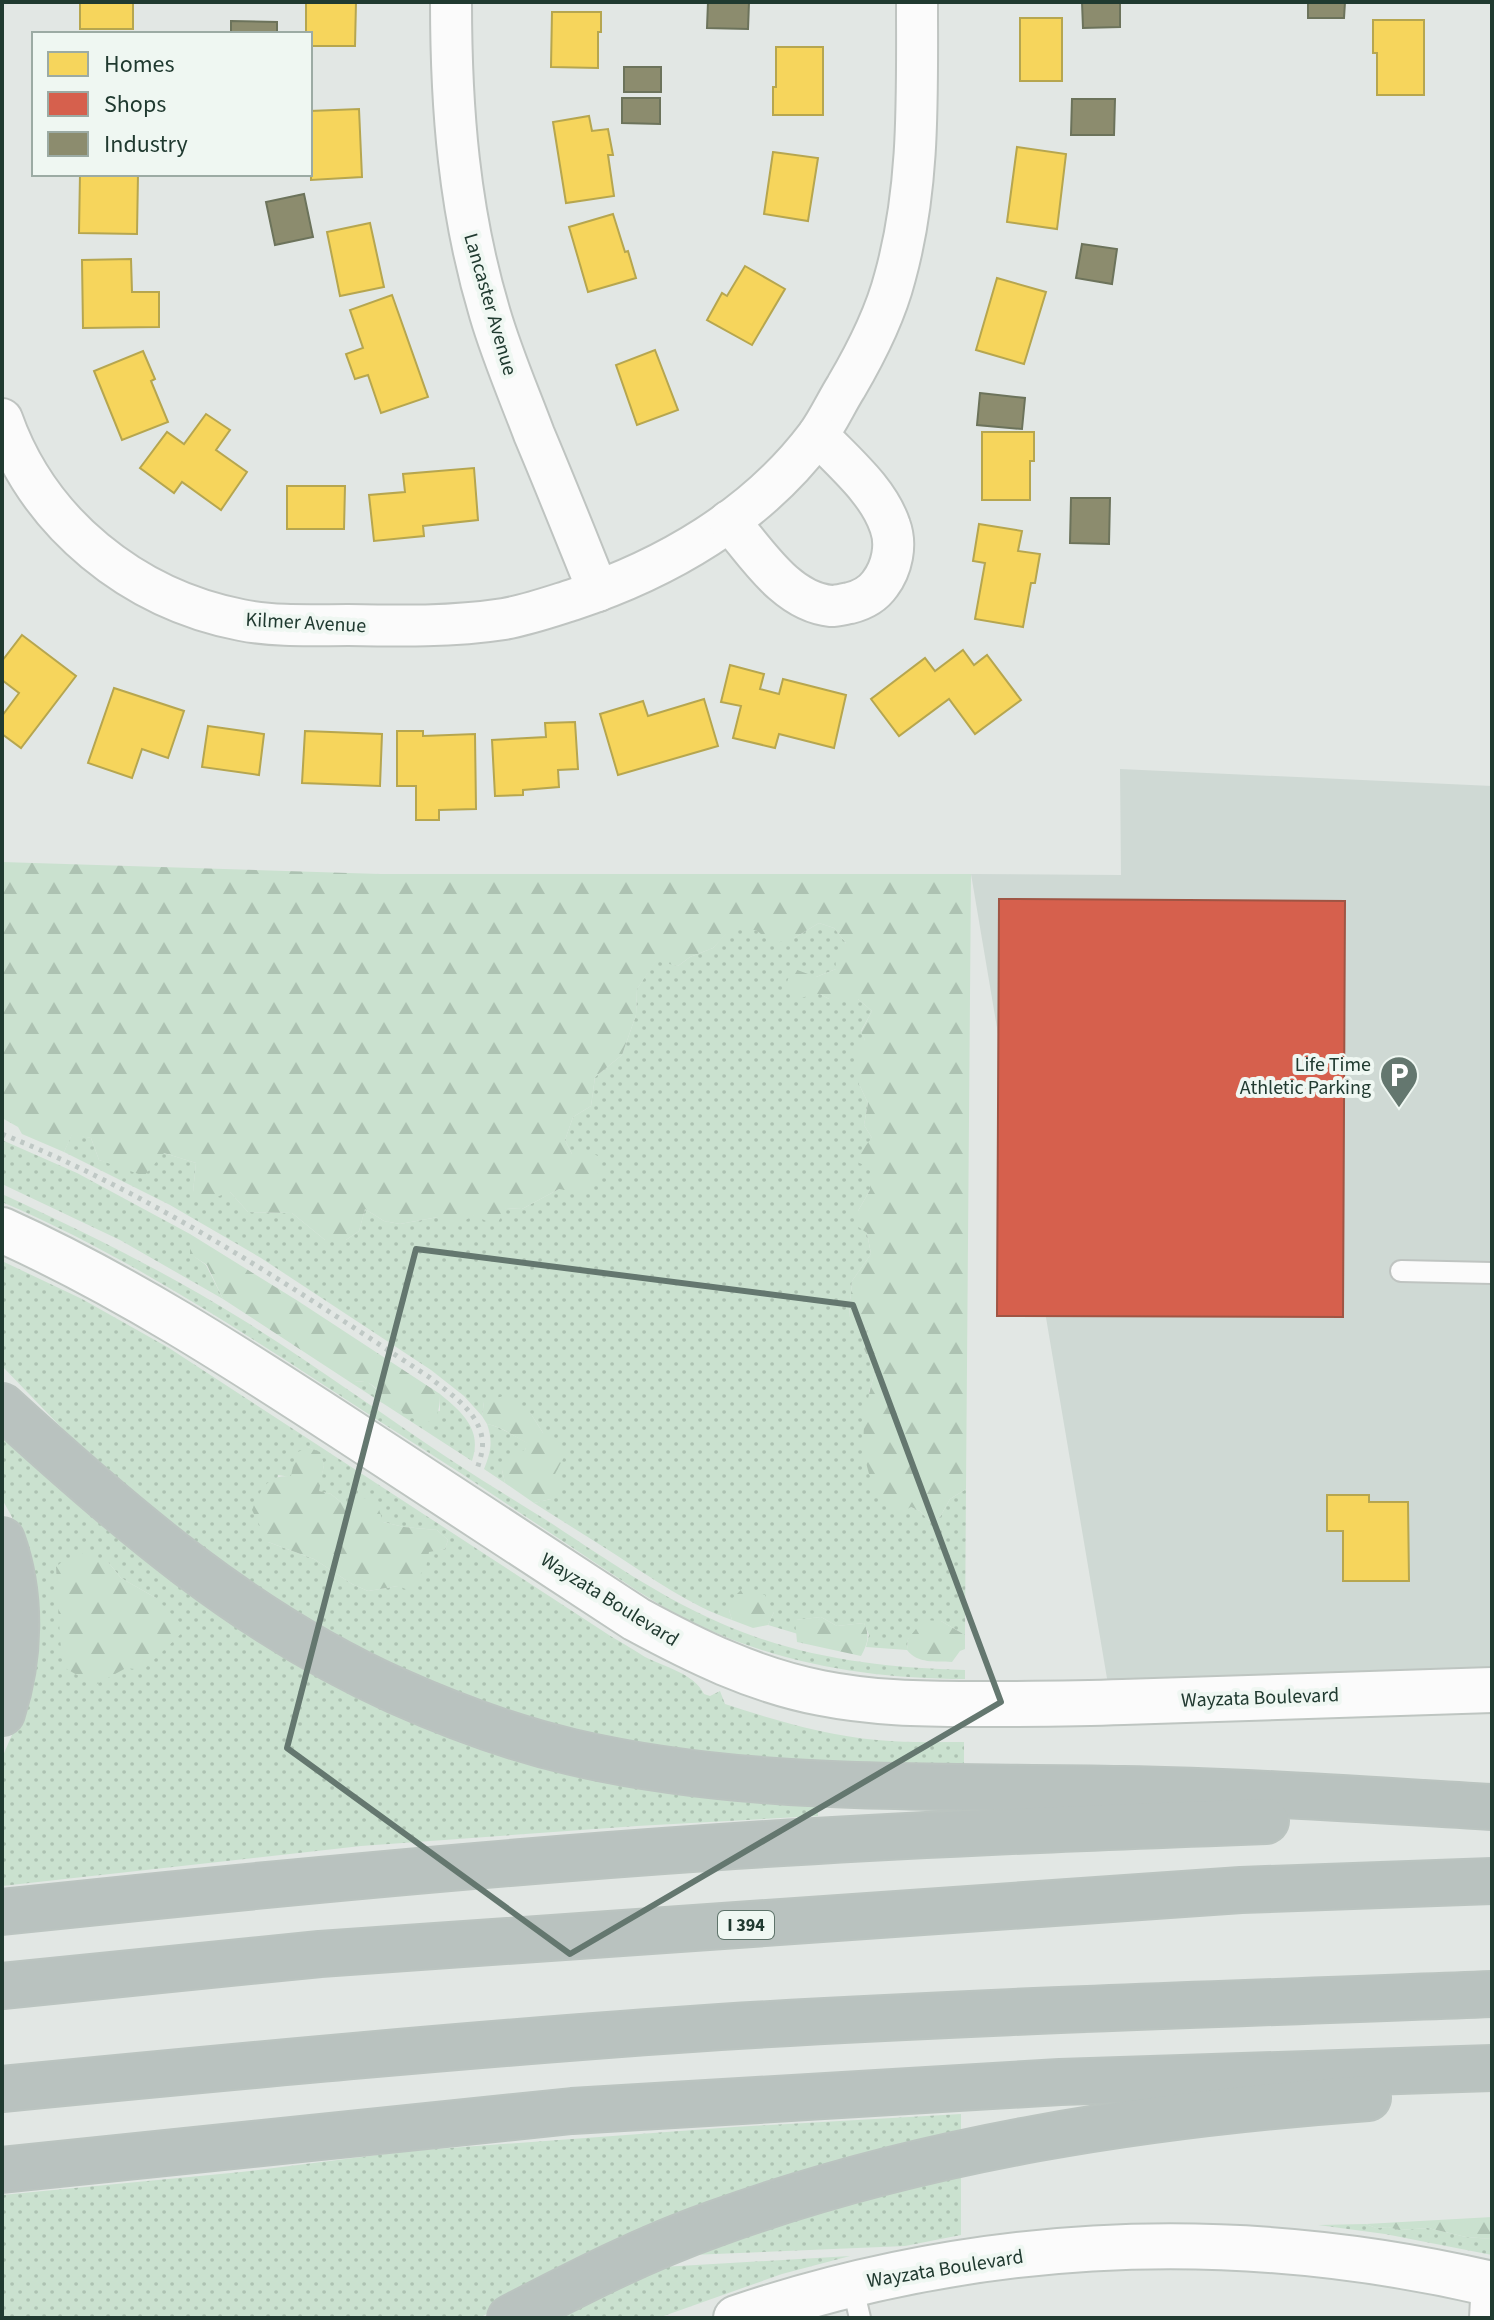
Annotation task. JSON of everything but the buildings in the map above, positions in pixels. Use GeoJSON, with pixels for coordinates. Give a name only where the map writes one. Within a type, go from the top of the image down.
{"type":"FeatureCollection","features":[{"type":"Feature","properties":{"kind":"highway"},"geometry":{"type":"LineString","coordinates":[[2,1406],[114,1507],[207,1581],[292,1637],[398,1691],[504,1732],[571,1752],[694,1774],[755,1780],[1128,1789],[1492,1810]]}},
{"type":"Feature","properties":{"kind":"highway"},"geometry":{"type":"LineString","coordinates":[[2,1540],[9,1558],[17,1624],[14,1664],[2,1713]]}},
{"type":"Feature","properties":{"kind":"highway"},"geometry":{"type":"LineString","coordinates":[[2,1912],[409,1871],[706,1848],[1492,1810]]}},
{"type":"Feature","properties":{"kind":"highway","name":"I 394"},"geometry":{"type":"LineString","coordinates":[[2,1986],[320,1954],[1241,1890],[1492,1881]]}},
{"type":"Feature","properties":{"kind":"highway"},"geometry":{"type":"LineString","coordinates":[[2,2089],[502,2042],[692,2029],[1492,1994]]}},
{"type":"Feature","properties":{"kind":"highway"},"geometry":{"type":"LineString","coordinates":[[2,2170],[588,2110],[1045,2082],[1492,2068]]}},
{"type":"Feature","properties":{"kind":"highway"},"geometry":{"type":"LineString","coordinates":[[510,2318],[576,2284],[713,2224],[874,2173],[948,2155],[1070,2133],[1211,2113],[1492,2089]]}},
{"type":"Feature","properties":{"kind":"street","name":"Lancaster Avenue"},"geometry":{"type":"LineString","coordinates":[[451,2],[455,135],[462,196],[476,263],[511,376],[598,591]]}},
{"type":"Feature","properties":{"kind":"street","name":"Kilmer Avenue"},"geometry":{"type":"LineString","coordinates":[[2,419],[12,446],[52,509],[104,560],[169,597],[204,611],[244,621],[421,627],[507,618],[544,609],[640,574],[685,552],[729,521],[785,473],[818,435],[877,327],[894,281],[907,230],[914,175],[917,2]]}},
{"type":"Feature","properties":{"kind":"street"},"geometry":{"type":"LineString","coordinates":[[729,521],[779,579],[804,597],[832,606],[857,601],[875,591],[889,573],[893,552],[891,528],[878,500],[818,435]]}},
{"type":"Feature","properties":{"kind":"street","name":"Wayzata Boulevard"},"geometry":{"type":"LineString","coordinates":[[2,1230],[157,1310],[234,1357],[636,1619],[684,1645],[766,1679],[865,1701],[911,1704],[1050,1704],[1492,1690]]}},
{"type":"Feature","properties":{"kind":"street","name":"Wayzata Boulevard"},"geometry":{"type":"LineString","coordinates":[[736,2318],[856,2301],[880,2277],[999,2257],[1158,2245],[1309,2252],[1485,2294]]}},
{"type":"Feature","properties":{"kind":"lane"},"geometry":{"type":"LineString","coordinates":[[1401,1271],[1492,1273]]}},
{"type":"Feature","properties":{"kind":"path"},"geometry":{"type":"LineString","coordinates":[[2,1134],[84,1170],[207,1235],[429,1377],[458,1399],[475,1419],[483,1439],[477,1470],[464,1462]]}},
{"type":"Feature","properties":{"kind":"highlighted area"},"geometry":{"type":"Polygon","coordinates":[[[416,1249],[853,1305],[1001,1702],[570,1954],[287,1748],[416,1249]]]}},
{"type":"Feature","properties":{"kind":"shaded area"},"geometry":{"type":"Polygon","coordinates":[[[1120,769],[1492,786],[1492,1690],[1111,1702],[971,874],[1121,875],[1120,769]]]}},
{"type":"Feature","properties":{"kind":"green space"},"geometry":{"type":"Polygon","coordinates":[[[2,862],[380,874],[971,874],[966,1489],[950,1499],[940,1517],[929,1521],[911,1507],[895,1515],[877,1492],[868,1470],[864,1428],[875,1372],[864,1349],[868,1330],[849,1318],[852,1281],[871,1254],[867,1233],[857,1226],[858,1211],[870,1190],[870,1167],[859,1163],[859,1153],[872,1138],[864,1125],[868,1103],[859,1084],[856,1053],[865,1040],[861,1032],[872,1011],[858,999],[829,999],[820,994],[799,998],[787,982],[792,968],[816,977],[836,969],[835,953],[846,943],[834,928],[819,923],[794,938],[773,944],[756,930],[730,930],[713,948],[690,957],[678,966],[656,961],[637,989],[636,1015],[622,1055],[595,1077],[591,1106],[573,1117],[565,1140],[572,1154],[583,1149],[598,1156],[601,1169],[584,1193],[559,1189],[522,1209],[506,1208],[496,1226],[474,1215],[451,1229],[438,1217],[400,1224],[384,1221],[365,1209],[359,1231],[346,1240],[325,1240],[292,1213],[248,1212],[230,1192],[203,1202],[193,1192],[196,1163],[164,1153],[144,1176],[99,1160],[91,1138],[72,1135],[64,1152],[22,1134],[18,1127],[2,1118],[2,862]]]}},
{"type":"Feature","properties":{"kind":"green space"},"geometry":{"type":"Polygon","coordinates":[[[819,923],[834,928],[846,943],[836,969],[816,977],[820,994],[829,999],[858,999],[872,1011],[861,1031],[865,1040],[859,1084],[868,1103],[864,1125],[872,1138],[870,1190],[858,1211],[871,1254],[852,1281],[849,1317],[868,1330],[864,1349],[875,1372],[869,1392],[911,1507],[929,1521],[940,1517],[950,1499],[966,1489],[965,1635],[941,1621],[908,1639],[907,1650],[866,1647],[869,1635],[864,1623],[837,1626],[821,1617],[796,1620],[798,1634],[768,1625],[774,1612],[729,1610],[732,1620],[686,1599],[534,1503],[551,1499],[555,1474],[543,1433],[531,1414],[484,1402],[482,1416],[464,1396],[431,1370],[261,1258],[170,1205],[64,1152],[72,1134],[91,1138],[99,1160],[117,1165],[164,1153],[196,1163],[193,1192],[230,1192],[248,1212],[292,1213],[325,1240],[346,1240],[359,1231],[365,1209],[384,1221],[400,1224],[506,1208],[522,1209],[559,1189],[572,1154],[565,1140],[573,1117],[591,1106],[595,1077],[622,1055],[636,1015],[637,989],[656,960],[678,966],[690,957],[713,948],[729,930],[756,930],[794,938],[819,923]]]}},
{"type":"Feature","properties":{"kind":"green space"},"geometry":{"type":"Polygon","coordinates":[[[2,1140],[77,1173],[190,1234],[191,1254],[206,1265],[223,1299],[120,1240],[2,1184],[2,1140]]]}},
{"type":"Feature","properties":{"kind":"green space"},"geometry":{"type":"Polygon","coordinates":[[[2,1194],[125,1253],[214,1302],[466,1470],[621,1569],[694,1611],[745,1633],[799,1650],[881,1665],[965,1670],[965,1679],[891,1676],[818,1665],[746,1645],[678,1615],[218,1317],[112,1256],[2,1202],[2,1194]]]}},
{"type":"Feature","properties":{"kind":"green space"},"geometry":{"type":"Polygon","coordinates":[[[190,1234],[440,1394],[435,1418],[429,1422],[414,1419],[371,1384],[350,1382],[223,1299],[207,1265],[190,1254],[190,1234]]]}},
{"type":"Feature","properties":{"kind":"green space"},"geometry":{"type":"Polygon","coordinates":[[[2,1261],[82,1299],[169,1348],[612,1637],[686,1676],[704,1694],[710,1696],[720,1691],[725,1704],[838,1735],[888,1741],[964,1742],[964,1773],[681,1761],[439,1695],[236,1583],[86,1453],[2,1366],[2,1261]],[[308,1447],[291,1477],[278,1475],[268,1542],[314,1559],[368,1591],[398,1586],[429,1551],[445,1549],[448,1540],[437,1530],[383,1522],[348,1508],[331,1494],[318,1491],[324,1465],[319,1452],[308,1447]]]}},
{"type":"Feature","properties":{"kind":"green space"},"geometry":{"type":"Polygon","coordinates":[[[350,1382],[368,1382],[388,1400],[440,1411],[440,1394],[463,1415],[473,1431],[475,1450],[472,1461],[350,1382]]]}},
{"type":"Feature","properties":{"kind":"green space"},"geometry":{"type":"Polygon","coordinates":[[[503,1396],[531,1414],[543,1433],[558,1441],[564,1457],[555,1474],[561,1490],[551,1499],[534,1503],[505,1483],[502,1470],[504,1458],[525,1450],[527,1443],[487,1424],[482,1416],[484,1402],[503,1396]]]}},
{"type":"Feature","properties":{"kind":"green space"},"geometry":{"type":"Polygon","coordinates":[[[487,1424],[528,1443],[525,1450],[502,1470],[505,1483],[484,1469],[490,1446],[487,1424]]]}},
{"type":"Feature","properties":{"kind":"green space"},"geometry":{"type":"Polygon","coordinates":[[[2,1429],[289,1653],[818,1799],[818,1816],[361,1846],[2,1886],[2,1758],[17,1723],[22,1548],[12,1517],[2,1499],[2,1429]],[[108,1562],[56,1567],[58,1584],[156,1598],[121,1578],[108,1562]]]}},
{"type":"Feature","properties":{"kind":"green space"},"geometry":{"type":"Polygon","coordinates":[[[308,1447],[320,1452],[324,1465],[319,1491],[331,1494],[348,1508],[357,1497],[376,1500],[383,1522],[437,1530],[448,1540],[445,1549],[429,1552],[426,1567],[408,1590],[398,1586],[368,1591],[314,1559],[268,1542],[252,1510],[270,1481],[291,1476],[296,1453],[308,1447]]]}},
{"type":"Feature","properties":{"kind":"green space"},"geometry":{"type":"Polygon","coordinates":[[[85,1553],[108,1562],[121,1578],[156,1598],[186,1629],[143,1670],[126,1668],[95,1685],[63,1667],[60,1638],[56,1567],[64,1560],[85,1553]]]}},
{"type":"Feature","properties":{"kind":"green space"},"geometry":{"type":"Polygon","coordinates":[[[742,1589],[765,1595],[774,1612],[768,1625],[753,1628],[732,1620],[730,1601],[742,1589]]]}},
{"type":"Feature","properties":{"kind":"green space"},"geometry":{"type":"Polygon","coordinates":[[[821,1617],[837,1626],[864,1623],[867,1640],[861,1656],[797,1642],[795,1620],[821,1617]]]}},
{"type":"Feature","properties":{"kind":"green space"},"geometry":{"type":"Polygon","coordinates":[[[923,1620],[941,1621],[965,1635],[965,1649],[952,1662],[922,1660],[907,1650],[908,1639],[923,1620]]]}},
{"type":"Feature","properties":{"kind":"green space"},"geometry":{"type":"Polygon","coordinates":[[[961,2114],[961,2138],[591,2260],[479,2318],[2,2318],[2,2195],[241,2172],[409,2151],[961,2114]]]}},
{"type":"Feature","properties":{"kind":"green space"},"geometry":{"type":"Polygon","coordinates":[[[961,2175],[961,2235],[905,2246],[691,2255],[795,2216],[961,2175]]]}},
{"type":"Feature","properties":{"kind":"green space"},"geometry":{"type":"Polygon","coordinates":[[[1492,2217],[1492,2239],[1466,2237],[1428,2228],[1399,2230],[1366,2224],[1492,2217]]]}},
{"type":"Feature","properties":{"kind":"green space"},"geometry":{"type":"Polygon","coordinates":[[[1366,2224],[1399,2230],[1428,2228],[1466,2237],[1492,2239],[1492,2255],[1385,2234],[1318,2225],[1366,2224]]]}},
{"type":"Feature","properties":{"kind":"green space"},"geometry":{"type":"Polygon","coordinates":[[[850,2256],[782,2274],[658,2318],[557,2318],[662,2267],[850,2256]]]}},
{"type":"Feature","properties":{"kind":"place","name":"Life Time Athletic Parking"},"geometry":{"type":"Point","coordinates":[1399,1109]}}]}
